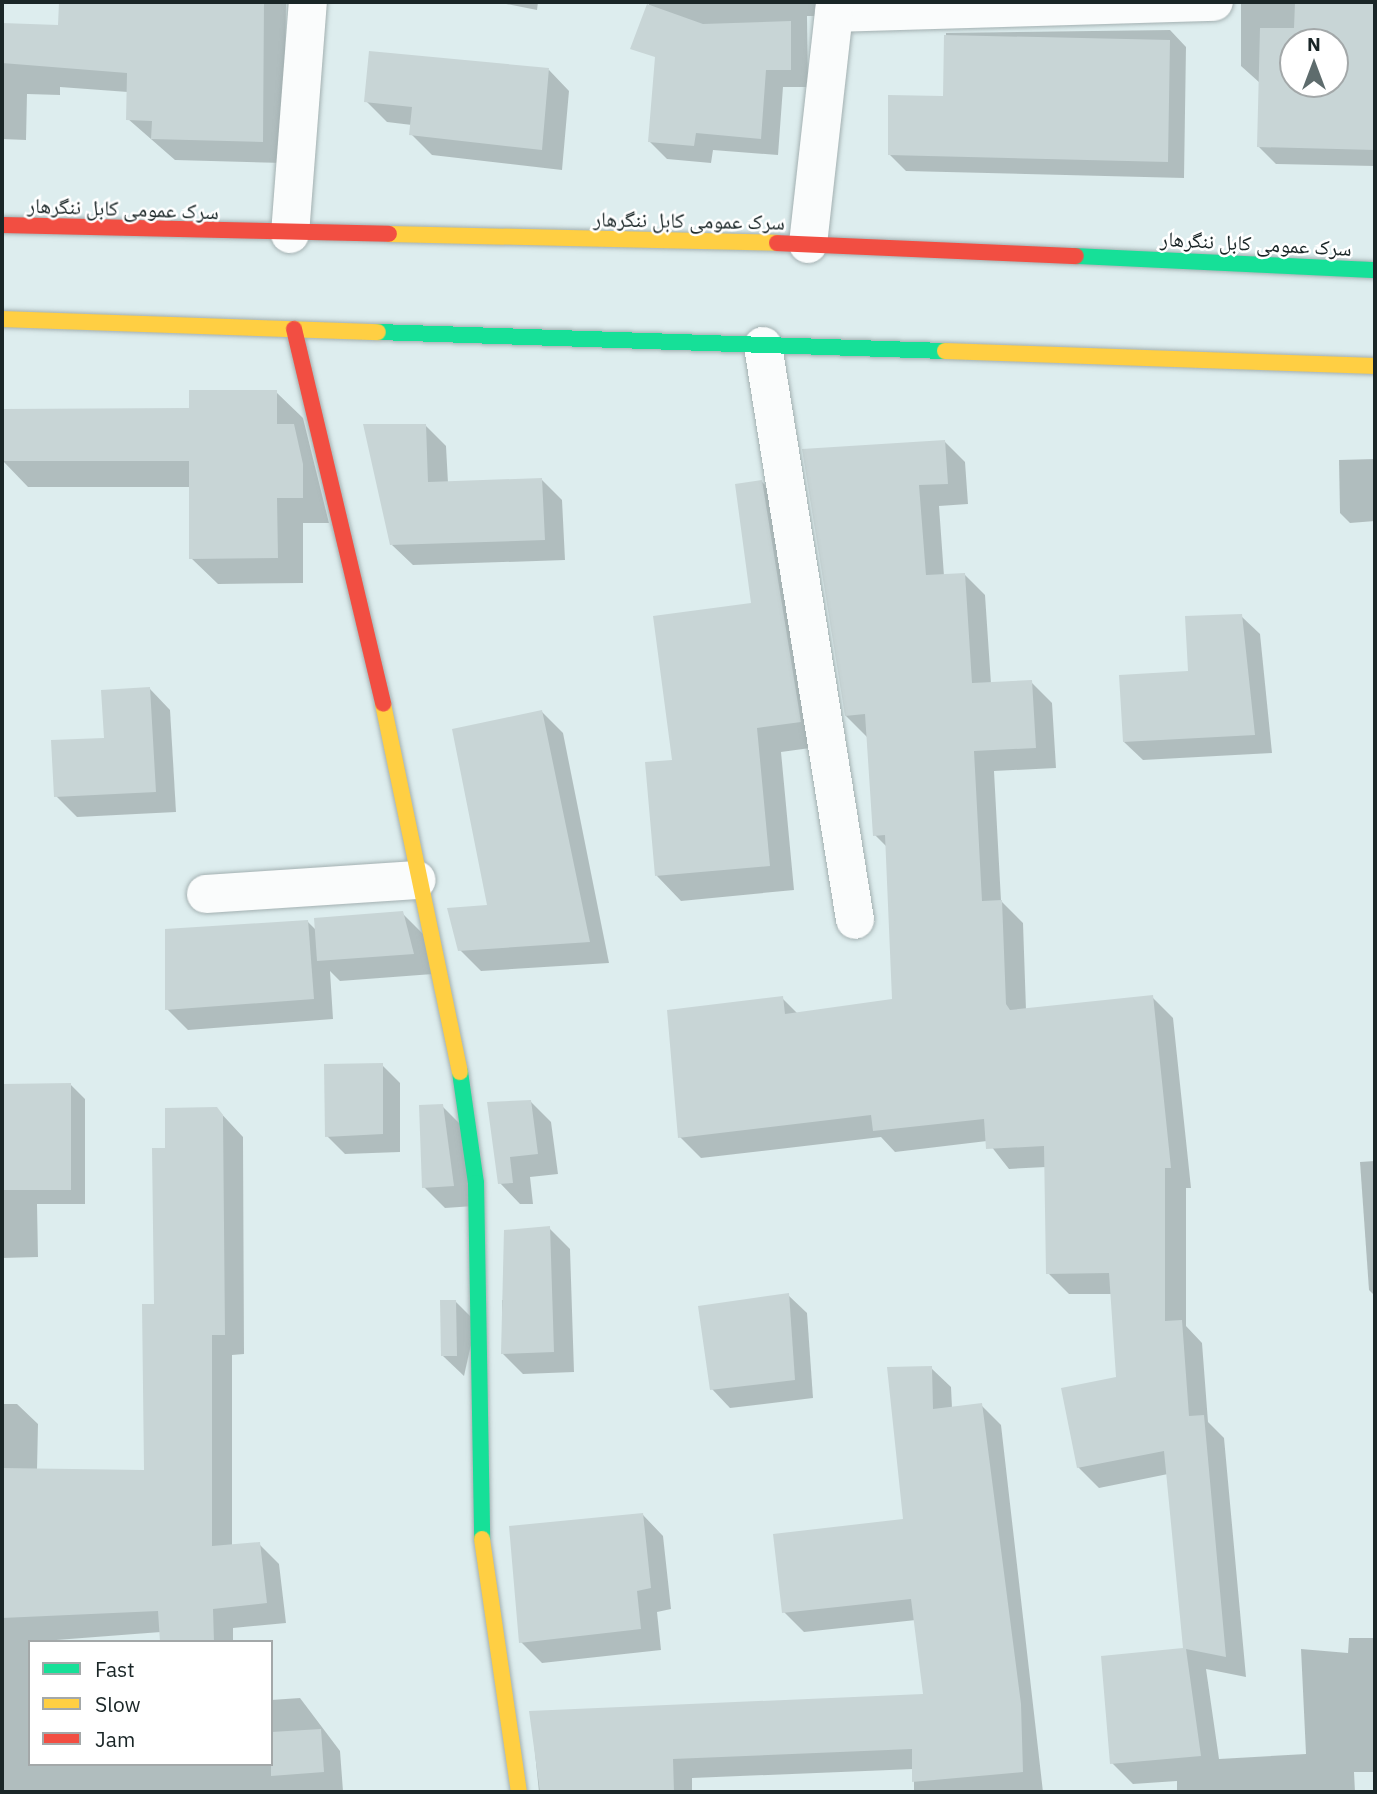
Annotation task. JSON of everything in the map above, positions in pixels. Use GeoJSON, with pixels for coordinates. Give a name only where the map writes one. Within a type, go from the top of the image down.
{"type":"FeatureCollection","features":[{"type":"Feature","properties":{"kind":"main road","name":"سرک عمومی کابل ننگرهار"},"geometry":{"type":"LineString","coordinates":[[2,225],[290,234],[808,244],[1375,270]]}},
{"type":"Feature","properties":{"kind":"main road"},"geometry":{"type":"LineString","coordinates":[[2,319],[1375,366]]}},
{"type":"Feature","properties":{"kind":"main road"},"geometry":{"type":"LineString","coordinates":[[294,329],[411,818],[417,880],[452,1012],[476,1183],[482,1543],[519,1792]]}},
{"type":"Feature","properties":{"kind":"street"},"geometry":{"type":"LineString","coordinates":[[290,234],[308,2]]}},
{"type":"Feature","properties":{"kind":"street"},"geometry":{"type":"LineString","coordinates":[[808,244],[835,7],[1214,2]]}},
{"type":"Feature","properties":{"kind":"street"},"geometry":{"type":"LineString","coordinates":[[764,346],[855,919]]}},
{"type":"Feature","properties":{"kind":"street"},"geometry":{"type":"LineString","coordinates":[[206,894],[417,880]]}},
{"type":"Feature","properties":{"kind":"building"},"geometry":{"type":"Polygon","coordinates":[[[59,2],[264,2],[263,142],[151,139],[152,121],[126,120],[127,73],[2,63],[2,23],[58,25],[59,2]]]}},
{"type":"Feature","properties":{"kind":"building"},"geometry":{"type":"Polygon","coordinates":[[[1295,2],[1375,2],[1375,150],[1257,147],[1260,28],[1279,28],[1279,98],[1349,98],[1349,28],[1294,28],[1295,2]]]}},
{"type":"Feature","properties":{"kind":"building"},"geometry":{"type":"Polygon","coordinates":[[[647,4],[703,24],[791,21],[791,70],[766,70],[761,139],[696,133],[694,146],[648,142],[655,57],[630,49],[647,4]]]}},
{"type":"Feature","properties":{"kind":"building"},"geometry":{"type":"Polygon","coordinates":[[[944,35],[1170,40],[1168,162],[888,155],[888,95],[943,96],[944,35]]]}},
{"type":"Feature","properties":{"kind":"building"},"geometry":{"type":"Polygon","coordinates":[[[369,51],[549,68],[542,150],[409,135],[412,107],[364,102],[369,51]]]}},
{"type":"Feature","properties":{"kind":"building"},"geometry":{"type":"Polygon","coordinates":[[[189,390],[277,390],[277,424],[294,424],[303,464],[303,498],[277,498],[278,558],[189,559],[189,461],[2,461],[2,409],[189,408],[189,390]]]}},
{"type":"Feature","properties":{"kind":"building"},"geometry":{"type":"Polygon","coordinates":[[[363,424],[426,424],[428,482],[542,478],[545,540],[390,545],[363,424]]]}},
{"type":"Feature","properties":{"kind":"building"},"geometry":{"type":"Polygon","coordinates":[[[945,440],[948,484],[919,485],[926,575],[965,573],[972,683],[1032,680],[1036,748],[974,751],[982,901],[1002,900],[1006,1004],[1010,1010],[1153,995],[1171,1168],[1165,1168],[1165,1321],[1182,1320],[1189,1416],[1204,1415],[1226,1657],[1186,1649],[1201,1756],[1110,1764],[1101,1656],[1183,1648],[1164,1451],[1077,1468],[1061,1388],[1116,1377],[1109,1273],[1046,1274],[1044,1146],[986,1149],[984,1119],[873,1131],[871,1115],[678,1138],[667,1010],[783,996],[785,1014],[892,999],[885,835],[873,836],[865,714],[845,716],[802,449],[945,440]]]}},
{"type":"Feature","properties":{"kind":"building"},"geometry":{"type":"Polygon","coordinates":[[[762,480],[801,722],[757,728],[770,866],[655,876],[645,762],[672,760],[653,616],[751,603],[735,484],[762,480]]]}},
{"type":"Feature","properties":{"kind":"building"},"geometry":{"type":"Polygon","coordinates":[[[1242,614],[1255,735],[1123,742],[1119,675],[1188,671],[1185,616],[1242,614]]]}},
{"type":"Feature","properties":{"kind":"building"},"geometry":{"type":"Polygon","coordinates":[[[150,687],[156,792],[54,797],[51,740],[104,738],[101,690],[150,687]]]}},
{"type":"Feature","properties":{"kind":"building"},"geometry":{"type":"Polygon","coordinates":[[[542,710],[590,942],[458,951],[447,908],[487,905],[452,729],[542,710]]]}},
{"type":"Feature","properties":{"kind":"building"},"geometry":{"type":"Polygon","coordinates":[[[403,911],[414,954],[317,961],[314,918],[403,911]]]}},
{"type":"Feature","properties":{"kind":"building"},"geometry":{"type":"Polygon","coordinates":[[[308,920],[314,999],[165,1010],[165,929],[308,920]]]}},
{"type":"Feature","properties":{"kind":"building"},"geometry":{"type":"Polygon","coordinates":[[[383,1063],[383,1134],[325,1137],[324,1064],[383,1063]]]}},
{"type":"Feature","properties":{"kind":"building"},"geometry":{"type":"Polygon","coordinates":[[[71,1083],[71,1190],[3,1190],[3,1084],[71,1083]]]}},
{"type":"Feature","properties":{"kind":"building"},"geometry":{"type":"Polygon","coordinates":[[[531,1100],[538,1154],[510,1157],[513,1183],[498,1184],[487,1102],[531,1100]]]}},
{"type":"Feature","properties":{"kind":"building"},"geometry":{"type":"Polygon","coordinates":[[[443,1104],[454,1186],[422,1188],[419,1105],[443,1104]]]}},
{"type":"Feature","properties":{"kind":"building"},"geometry":{"type":"Polygon","coordinates":[[[217,1107],[223,1115],[225,1335],[212,1335],[212,1546],[260,1542],[267,1603],[213,1609],[214,1640],[160,1640],[158,1611],[2,1618],[2,1468],[144,1470],[142,1304],[154,1304],[152,1148],[165,1148],[165,1108],[217,1107]]]}},
{"type":"Feature","properties":{"kind":"building"},"geometry":{"type":"Polygon","coordinates":[[[550,1226],[554,1352],[501,1354],[504,1230],[550,1226]]]}},
{"type":"Feature","properties":{"kind":"building"},"geometry":{"type":"Polygon","coordinates":[[[789,1293],[795,1380],[710,1390],[698,1306],[789,1293]]]}},
{"type":"Feature","properties":{"kind":"building"},"geometry":{"type":"Polygon","coordinates":[[[440,1300],[456,1300],[457,1356],[441,1356],[440,1300]]]}},
{"type":"Feature","properties":{"kind":"building"},"geometry":{"type":"Polygon","coordinates":[[[932,1366],[933,1409],[982,1403],[1021,1704],[1023,1772],[912,1782],[912,1749],[673,1759],[674,1792],[540,1792],[529,1711],[923,1694],[911,1599],[782,1613],[773,1534],[903,1519],[887,1367],[932,1366]]]}},
{"type":"Feature","properties":{"kind":"building"},"geometry":{"type":"Polygon","coordinates":[[[643,1513],[651,1588],[637,1591],[641,1629],[519,1643],[509,1526],[643,1513]]]}},
{"type":"Feature","properties":{"kind":"building"},"geometry":{"type":"Polygon","coordinates":[[[321,1729],[324,1772],[271,1776],[273,1732],[321,1729]]]}},
{"type":"Feature","properties":{"kind":"traffic: fast"},"geometry":{"type":"LineString","coordinates":[[1076,256],[1375,270]]}},
{"type":"Feature","properties":{"kind":"traffic: fast"},"geometry":{"type":"LineString","coordinates":[[378,332],[945,351]]}},
{"type":"Feature","properties":{"kind":"traffic: fast"},"geometry":{"type":"LineString","coordinates":[[460,1072],[476,1183],[482,1539]]}},
{"type":"Feature","properties":{"kind":"traffic: slow"},"geometry":{"type":"LineString","coordinates":[[389,234],[777,243]]}},
{"type":"Feature","properties":{"kind":"traffic: slow"},"geometry":{"type":"LineString","coordinates":[[2,319],[378,332]]}},
{"type":"Feature","properties":{"kind":"traffic: slow"},"geometry":{"type":"LineString","coordinates":[[945,351],[1375,366]]}},
{"type":"Feature","properties":{"kind":"traffic: slow"},"geometry":{"type":"LineString","coordinates":[[383,704],[460,1072]]}},
{"type":"Feature","properties":{"kind":"traffic: slow"},"geometry":{"type":"LineString","coordinates":[[482,1539],[519,1792]]}},
{"type":"Feature","properties":{"kind":"traffic: jam"},"geometry":{"type":"LineString","coordinates":[[2,225],[389,234]]}},
{"type":"Feature","properties":{"kind":"traffic: jam"},"geometry":{"type":"LineString","coordinates":[[777,243],[1076,256]]}},
{"type":"Feature","properties":{"kind":"traffic: jam"},"geometry":{"type":"LineString","coordinates":[[294,329],[383,704]]}}]}
